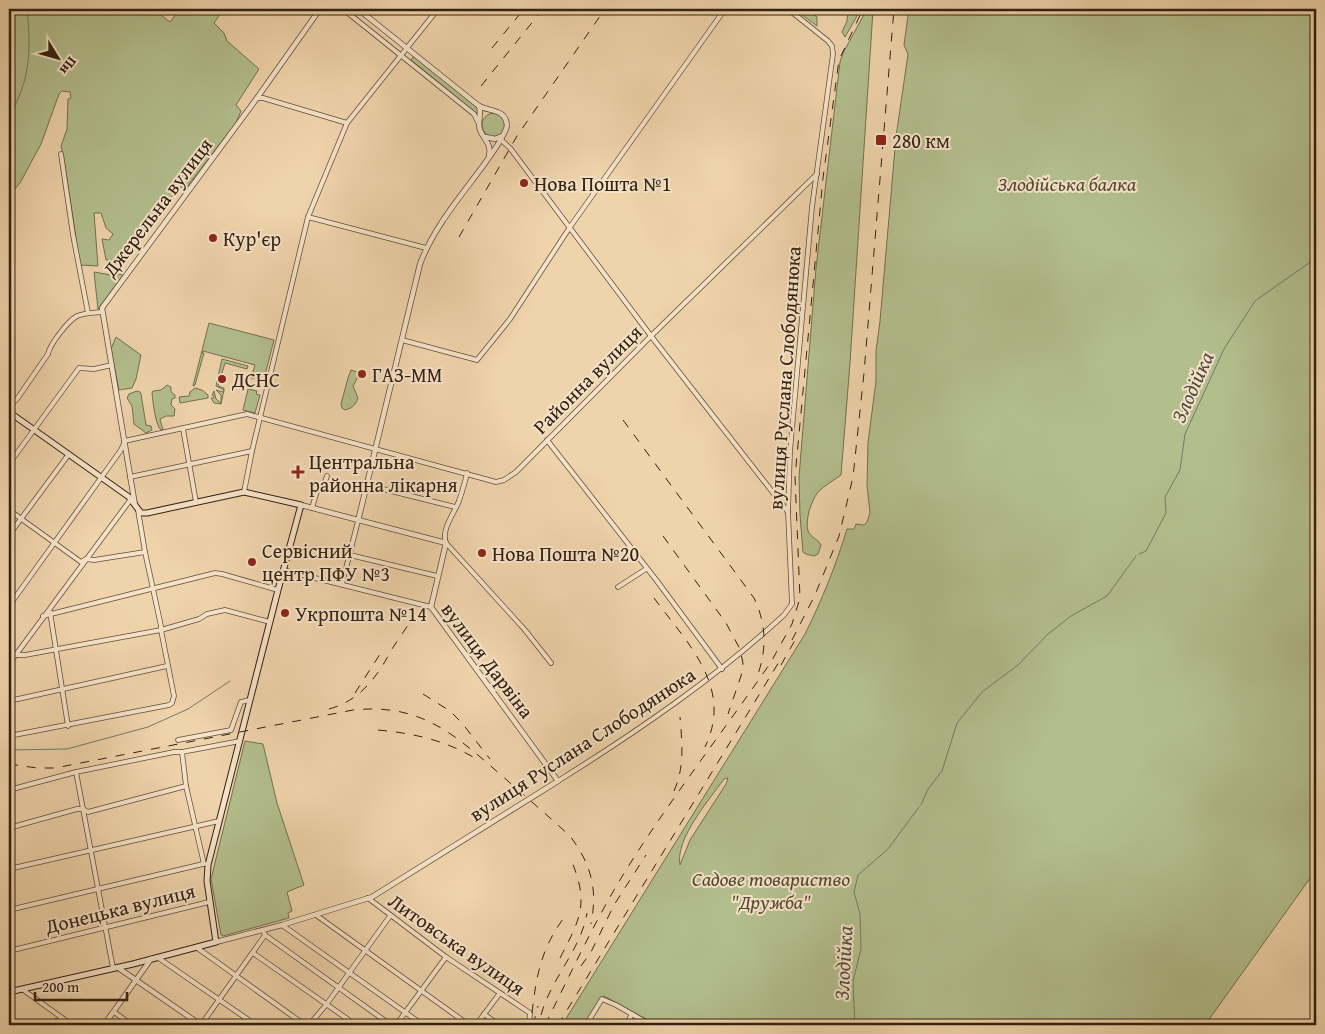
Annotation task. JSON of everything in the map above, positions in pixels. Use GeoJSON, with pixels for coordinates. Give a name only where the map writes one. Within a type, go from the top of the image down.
{"type":"FeatureCollection","features":[{"type":"Feature","properties":{"kind":"main road"},"geometry":{"type":"LineString","coordinates":[[9,412],[102,477],[130,499],[136,508],[145,513],[244,492],[301,505],[219,821],[206,864],[209,902],[216,942]]}},
{"type":"Feature","properties":{"kind":"main road","name":"вулиця Руслана Слободянюка"},"geometry":{"type":"LineString","coordinates":[[10,992],[216,942]]}},
{"type":"Feature","properties":{"kind":"street","name":"Джерельна вулиця"},"geometry":{"type":"LineString","coordinates":[[102,312],[104,304],[257,98],[320,9]]}},
{"type":"Feature","properties":{"kind":"street"},"geometry":{"type":"LineString","coordinates":[[343,9],[474,114],[478,120],[479,128],[490,147],[488,159]]}},
{"type":"Feature","properties":{"kind":"street"},"geometry":{"type":"LineString","coordinates":[[342,584],[420,264],[426,248],[438,228],[488,159],[507,126],[507,121],[501,113],[479,106],[358,9]]}},
{"type":"Feature","properties":{"kind":"street"},"geometry":{"type":"LineString","coordinates":[[244,492],[252,451],[308,218],[347,123],[438,9]]}},
{"type":"Feature","properties":{"kind":"street"},"geometry":{"type":"LineString","coordinates":[[402,340],[477,360],[510,318],[570,227],[725,9]]}},
{"type":"Feature","properties":{"kind":"street","name":"вулиця Руслана Слободянюка"},"geometry":{"type":"LineString","coordinates":[[216,942],[282,925],[368,898],[649,723],[722,669],[764,634],[790,608],[793,600],[788,512],[790,451],[811,217],[833,58],[832,46],[788,9]]}},
{"type":"Feature","properties":{"kind":"street"},"geometry":{"type":"LineString","coordinates":[[370,30],[376,23]]}},
{"type":"Feature","properties":{"kind":"street"},"geometry":{"type":"LineString","coordinates":[[384,41],[390,34]]}},
{"type":"Feature","properties":{"kind":"street"},"geometry":{"type":"LineString","coordinates":[[257,98],[263,98],[347,123]]}},
{"type":"Feature","properties":{"kind":"street"},"geometry":{"type":"LineString","coordinates":[[479,106],[481,111],[479,128]]}},
{"type":"Feature","properties":{"kind":"street"},"geometry":{"type":"LineString","coordinates":[[480,120],[485,113],[493,110]]}},
{"type":"Feature","properties":{"kind":"street"},"geometry":{"type":"LineString","coordinates":[[482,134],[491,139],[501,137]]}},
{"type":"Feature","properties":{"kind":"street"},"geometry":{"type":"LineString","coordinates":[[501,137],[651,336],[788,512]]}},
{"type":"Feature","properties":{"kind":"street"},"geometry":{"type":"LineString","coordinates":[[60,154],[88,313]]}},
{"type":"Feature","properties":{"kind":"street","name":"Районна вулиця"},"geometry":{"type":"LineString","coordinates":[[467,473],[496,482],[504,480],[516,472],[651,336],[817,174]]}},
{"type":"Feature","properties":{"kind":"street"},"geometry":{"type":"LineString","coordinates":[[308,218],[426,248]]}},
{"type":"Feature","properties":{"kind":"street"},"geometry":{"type":"LineString","coordinates":[[9,406],[17,399],[48,354],[49,347],[74,318],[88,313],[102,312],[130,477],[162,626],[167,666],[174,696],[172,703],[169,704],[68,726],[9,736]]}},
{"type":"Feature","properties":{"kind":"street"},"geometry":{"type":"LineString","coordinates":[[9,464],[79,368],[112,365]]}},
{"type":"Feature","properties":{"kind":"street"},"geometry":{"type":"LineString","coordinates":[[125,441],[247,414],[467,473],[444,538],[446,543],[525,630],[551,663]]}},
{"type":"Feature","properties":{"kind":"street"},"geometry":{"type":"LineString","coordinates":[[183,429],[196,502]]}},
{"type":"Feature","properties":{"kind":"street"},"geometry":{"type":"LineString","coordinates":[[546,440],[722,669]]}},
{"type":"Feature","properties":{"kind":"street"},"geometry":{"type":"LineString","coordinates":[[9,606],[121,450],[125,441]]}},
{"type":"Feature","properties":{"kind":"street"},"geometry":{"type":"LineString","coordinates":[[130,477],[252,451]]}},
{"type":"Feature","properties":{"kind":"street"},"geometry":{"type":"LineString","coordinates":[[9,535],[69,454]]}},
{"type":"Feature","properties":{"kind":"street"},"geometry":{"type":"LineString","coordinates":[[312,508],[317,491],[323,487],[327,476]]}},
{"type":"Feature","properties":{"kind":"street"},"geometry":{"type":"LineString","coordinates":[[367,484],[455,507]]}},
{"type":"Feature","properties":{"kind":"street"},"geometry":{"type":"LineString","coordinates":[[9,664],[130,499]]}},
{"type":"Feature","properties":{"kind":"street"},"geometry":{"type":"LineString","coordinates":[[301,505],[446,543]]}},
{"type":"Feature","properties":{"kind":"street"},"geometry":{"type":"LineString","coordinates":[[9,510],[79,562],[145,552]]}},
{"type":"Feature","properties":{"kind":"street"},"geometry":{"type":"LineString","coordinates":[[431,606],[446,543]]}},
{"type":"Feature","properties":{"kind":"street"},"geometry":{"type":"LineString","coordinates":[[350,555],[437,576]]}},
{"type":"Feature","properties":{"kind":"street"},"geometry":{"type":"LineString","coordinates":[[618,587],[646,569]]}},
{"type":"Feature","properties":{"kind":"street","name":"вулиця Дарвіна"},"geometry":{"type":"LineString","coordinates":[[283,570],[431,606],[558,781]]}},
{"type":"Feature","properties":{"kind":"street"},"geometry":{"type":"LineString","coordinates":[[43,616],[215,573],[278,590]]}},
{"type":"Feature","properties":{"kind":"street"},"geometry":{"type":"LineString","coordinates":[[50,606],[55,650],[68,726]]}},
{"type":"Feature","properties":{"kind":"street"},"geometry":{"type":"LineString","coordinates":[[9,650],[16,655],[25,655],[55,650],[161,630],[199,620],[207,614],[224,610],[270,622]]}},
{"type":"Feature","properties":{"kind":"street"},"geometry":{"type":"LineString","coordinates":[[9,701],[167,666]]}},
{"type":"Feature","properties":{"kind":"street"},"geometry":{"type":"LineString","coordinates":[[178,740],[231,730],[241,702],[250,700]]}},
{"type":"Feature","properties":{"kind":"street"},"geometry":{"type":"LineString","coordinates":[[9,790],[76,772],[240,741]]}},
{"type":"Feature","properties":{"kind":"street"},"geometry":{"type":"LineString","coordinates":[[9,910],[206,864],[186,786],[182,752]]}},
{"type":"Feature","properties":{"kind":"street"},"geometry":{"type":"LineString","coordinates":[[76,772],[115,968],[201,1025],[265,935]]}},
{"type":"Feature","properties":{"kind":"street"},"geometry":{"type":"LineString","coordinates":[[83,808],[88,812],[186,786]]}},
{"type":"Feature","properties":{"kind":"street"},"geometry":{"type":"LineString","coordinates":[[9,828],[83,808]]}},
{"type":"Feature","properties":{"kind":"street"},"geometry":{"type":"LineString","coordinates":[[9,869],[219,821]]}},
{"type":"Feature","properties":{"kind":"street","name":"Литовська вулиця"},"geometry":{"type":"LineString","coordinates":[[368,898],[446,956],[530,1013],[529,1025]]}},
{"type":"Feature","properties":{"kind":"street","name":"Донецька вулиця"},"geometry":{"type":"LineString","coordinates":[[9,951],[209,902]]}},
{"type":"Feature","properties":{"kind":"street"},"geometry":{"type":"LineString","coordinates":[[316,915],[469,1025]]}},
{"type":"Feature","properties":{"kind":"street"},"geometry":{"type":"LineString","coordinates":[[309,1025],[326,1005],[390,916]]}},
{"type":"Feature","properties":{"kind":"street"},"geometry":{"type":"LineString","coordinates":[[282,925],[423,1025]]}},
{"type":"Feature","properties":{"kind":"street"},"geometry":{"type":"LineString","coordinates":[[263,930],[265,935],[391,1025]]}},
{"type":"Feature","properties":{"kind":"street"},"geometry":{"type":"LineString","coordinates":[[196,947],[305,1025]]}},
{"type":"Feature","properties":{"kind":"street"},"geometry":{"type":"LineString","coordinates":[[252,953],[356,1025]]}},
{"type":"Feature","properties":{"kind":"street"},"geometry":{"type":"LineString","coordinates":[[396,1025],[446,956]]}},
{"type":"Feature","properties":{"kind":"street"},"geometry":{"type":"LineString","coordinates":[[104,1025],[155,957],[256,1025]]}},
{"type":"Feature","properties":{"kind":"street"},"geometry":{"type":"LineString","coordinates":[[9,977],[10,992]]}},
{"type":"Feature","properties":{"kind":"street"},"geometry":{"type":"LineString","coordinates":[[22,989],[72,1025]]}},
{"type":"Feature","properties":{"kind":"street"},"geometry":{"type":"LineString","coordinates":[[476,1025],[500,993]]}},
{"type":"Feature","properties":{"kind":"street"},"geometry":{"type":"LineString","coordinates":[[586,1025],[602,999],[648,1024]]}},
{"type":"Feature","properties":{"kind":"street"},"geometry":{"type":"LineString","coordinates":[[114,1012],[132,1025]]}},
{"type":"Feature","properties":{"kind":"street"},"geometry":{"type":"LineString","coordinates":[[484,1014],[499,1025]]}},
{"type":"Feature","properties":{"kind":"street"},"geometry":{"type":"LineString","coordinates":[[626,1025],[632,1014]]}},
{"type":"Feature","properties":{"kind":"street"},"geometry":{"type":"LineString","coordinates":[[25,1025],[36,1022],[58,1022],[63,1019]]}},
{"type":"Feature","properties":{"kind":"street"},"geometry":{"type":"LineString","coordinates":[[58,1025],[63,1019]]}},
{"type":"Feature","properties":{"kind":"green space"},"geometry":{"type":"Polygon","coordinates":[[[9,9],[153,9],[170,22],[180,9],[224,9],[214,23],[224,33],[227,41],[259,69],[236,105],[241,111],[236,123],[186,188],[179,187],[128,255],[117,262],[106,260],[102,239],[109,240],[113,234],[106,228],[101,213],[94,213],[98,266],[80,265],[61,146],[67,129],[70,92],[62,91],[59,94],[41,144],[20,183],[9,196],[9,9]]]}},
{"type":"Feature","properties":{"kind":"green space"},"geometry":{"type":"Polygon","coordinates":[[[794,9],[806,9],[817,17],[817,26],[794,9]]]}},
{"type":"Feature","properties":{"kind":"green space"},"geometry":{"type":"Polygon","coordinates":[[[848,9],[861,9],[845,37],[842,32],[847,21],[848,9]]]}},
{"type":"Feature","properties":{"kind":"green space"},"geometry":{"type":"Polygon","coordinates":[[[867,9],[873,10],[841,475],[818,492],[811,505],[807,522],[808,531],[821,545],[818,554],[814,556],[803,552],[799,477],[816,268],[840,62],[867,9]]]}},
{"type":"Feature","properties":{"kind":"green space","name":"Злодійська балка"},"geometry":{"type":"Polygon","coordinates":[[[909,9],[1316,9],[1316,870],[1205,1025],[657,1025],[604,996],[585,1025],[562,1025],[805,634],[828,582],[847,529],[854,529],[856,524],[864,525],[867,522],[870,513],[867,486],[868,443],[876,381],[876,351],[896,137],[908,54],[904,45],[909,9]],[[728,778],[724,779],[694,820],[683,844],[680,865],[690,840],[728,778]]]}},
{"type":"Feature","properties":{"kind":"green space"},"geometry":{"type":"Polygon","coordinates":[[[413,57],[478,107],[478,113],[411,60],[413,57]]]}},
{"type":"Feature","properties":{"kind":"green space"},"geometry":{"type":"Polygon","coordinates":[[[494,113],[502,117],[506,125],[502,133],[494,137],[486,133],[482,125],[486,117],[494,113]]]}},
{"type":"Feature","properties":{"kind":"green space"},"geometry":{"type":"Polygon","coordinates":[[[94,272],[111,275],[124,274],[98,309],[94,272]]]}},
{"type":"Feature","properties":{"kind":"green space"},"geometry":{"type":"Polygon","coordinates":[[[209,323],[274,340],[265,375],[261,374],[260,376],[257,375],[254,379],[251,378],[255,365],[203,351],[195,385],[193,386],[209,323]]]}},
{"type":"Feature","properties":{"kind":"green space"},"geometry":{"type":"Polygon","coordinates":[[[116,337],[141,355],[132,388],[119,390],[111,349],[116,337]]]}},
{"type":"Feature","properties":{"kind":"green space"},"geometry":{"type":"Polygon","coordinates":[[[222,359],[248,366],[247,369],[225,363],[218,386],[224,388],[224,390],[216,386],[222,359]]]}},
{"type":"Feature","properties":{"kind":"green space"},"geometry":{"type":"Polygon","coordinates":[[[351,370],[357,372],[358,377],[353,386],[358,398],[353,406],[345,410],[341,404],[351,370]]]}},
{"type":"Feature","properties":{"kind":"green space"},"geometry":{"type":"Polygon","coordinates":[[[167,385],[171,387],[171,392],[175,395],[171,405],[175,409],[174,416],[166,416],[160,419],[163,430],[161,430],[156,418],[152,393],[153,391],[161,390],[167,385]]]}},
{"type":"Feature","properties":{"kind":"green space"},"geometry":{"type":"Polygon","coordinates":[[[195,388],[202,390],[208,395],[208,398],[180,403],[179,397],[189,396],[190,392],[195,388]]]}},
{"type":"Feature","properties":{"kind":"green space"},"geometry":{"type":"Polygon","coordinates":[[[248,389],[257,391],[256,394],[260,395],[255,413],[243,410],[248,389]]]}},
{"type":"Feature","properties":{"kind":"green space"},"geometry":{"type":"Polygon","coordinates":[[[216,390],[223,392],[224,390],[221,404],[214,403],[211,398],[214,398],[212,395],[214,391],[216,399],[221,403],[221,395],[216,390]]]}},
{"type":"Feature","properties":{"kind":"green space"},"geometry":{"type":"Polygon","coordinates":[[[137,391],[141,394],[146,425],[151,426],[152,430],[146,433],[134,424],[132,406],[127,398],[129,394],[137,391]]]}},
{"type":"Feature","properties":{"kind":"green space"},"geometry":{"type":"Polygon","coordinates":[[[245,741],[263,744],[277,803],[304,885],[287,892],[292,911],[288,913],[289,918],[223,936],[221,935],[211,879],[245,741]]]}},
{"type":"Feature","properties":{"kind":"waterway"},"geometry":{"type":"LineString","coordinates":[[9,116],[22,90],[28,64],[27,9]]}},
{"type":"Feature","properties":{"kind":"waterway","name":"Злодійка"},"geometry":{"type":"LineString","coordinates":[[1139,554],[1146,551],[1166,513],[1165,497],[1180,470],[1185,434],[1224,349],[1255,301],[1316,258]]}},
{"type":"Feature","properties":{"kind":"waterway","name":"Злодійка"},"geometry":{"type":"LineString","coordinates":[[921,805],[928,789],[942,771],[957,723],[982,692],[1018,665],[1048,634],[1071,616],[1107,596],[1136,556]]}},
{"type":"Feature","properties":{"kind":"waterway"},"geometry":{"type":"LineString","coordinates":[[9,750],[67,749],[148,727],[188,709],[230,681]]}},
{"type":"Feature","properties":{"kind":"waterway","name":"Злодійка"},"geometry":{"type":"LineString","coordinates":[[855,1025],[853,981],[861,949],[860,914],[854,892],[858,875],[888,849],[919,807]]}},
{"type":"Feature","properties":{"kind":"railway"},"geometry":{"type":"LineString","coordinates":[[492,48],[524,9]]}},
{"type":"Feature","properties":{"kind":"railway"},"geometry":{"type":"LineString","coordinates":[[481,86],[543,9]]}},
{"type":"Feature","properties":{"kind":"railway"},"geometry":{"type":"LineString","coordinates":[[459,237],[517,136],[605,9]]}},
{"type":"Feature","properties":{"kind":"railway"},"geometry":{"type":"LineString","coordinates":[[545,1025],[594,927],[626,870],[661,817],[771,662],[792,624],[800,598],[795,477],[823,178],[839,60],[863,9]]}},
{"type":"Feature","properties":{"kind":"railway"},"geometry":{"type":"LineString","coordinates":[[792,640],[815,595],[839,536],[853,477],[864,373],[894,9]]}},
{"type":"Feature","properties":{"kind":"railway"},"geometry":{"type":"LineString","coordinates":[[623,420],[754,598],[761,617],[764,636],[763,655],[758,674]]}},
{"type":"Feature","properties":{"kind":"railway"},"geometry":{"type":"LineString","coordinates":[[663,536],[726,623],[740,649],[743,663],[741,676],[728,714]]}},
{"type":"Feature","properties":{"kind":"railway"},"geometry":{"type":"LineString","coordinates":[[654,598],[692,649],[703,667],[710,685],[714,705],[712,725],[705,747]]}},
{"type":"Feature","properties":{"kind":"railway"},"geometry":{"type":"LineString","coordinates":[[329,709],[350,700],[367,686],[414,616]]}},
{"type":"Feature","properties":{"kind":"railway"},"geometry":{"type":"LineString","coordinates":[[781,665],[798,635]]}},
{"type":"Feature","properties":{"kind":"railway"},"geometry":{"type":"LineString","coordinates":[[355,693],[382,651]]}},
{"type":"Feature","properties":{"kind":"railway"},"geometry":{"type":"LineString","coordinates":[[558,1025],[782,657]]}},
{"type":"Feature","properties":{"kind":"railway"},"geometry":{"type":"LineString","coordinates":[[423,694],[450,711],[462,723],[490,759]]}},
{"type":"Feature","properties":{"kind":"railway"},"geometry":{"type":"LineString","coordinates":[[9,764],[37,768],[55,768],[353,710],[377,709],[398,711],[417,716],[451,734],[467,746],[570,836],[583,857],[591,877],[594,899],[591,924]]}},
{"type":"Feature","properties":{"kind":"railway"},"geometry":{"type":"LineString","coordinates":[[674,791],[681,763],[680,717]]}},
{"type":"Feature","properties":{"kind":"railway"},"geometry":{"type":"LineString","coordinates":[[378,730],[427,738],[451,746],[473,757]]}},
{"type":"Feature","properties":{"kind":"railway"},"geometry":{"type":"LineString","coordinates":[[581,966],[591,952],[614,905],[646,855]]}},
{"type":"Feature","properties":{"kind":"railway"},"geometry":{"type":"LineString","coordinates":[[560,958],[574,931],[580,909],[580,886],[570,857]]}},
{"type":"Feature","properties":{"kind":"railway"},"geometry":{"type":"LineString","coordinates":[[541,1015],[552,989],[579,939],[587,913]]}},
{"type":"Feature","properties":{"kind":"railway"},"geometry":{"type":"LineString","coordinates":[[532,1013],[535,987],[541,964],[549,941],[563,919]]}},
{"type":"Feature","properties":{"kind":"railway"},"geometry":{"type":"LineString","coordinates":[[533,1025],[538,1006]]}},
{"type":"Feature","properties":{"kind":"place","name":"280 км"},"geometry":{"type":"Point","coordinates":[881,140]}},
{"type":"Feature","properties":{"kind":"place","name":"Нова Пошта №1"},"geometry":{"type":"Point","coordinates":[524,183]}},
{"type":"Feature","properties":{"kind":"place","name":"Кур'єр"},"geometry":{"type":"Point","coordinates":[213,238]}},
{"type":"Feature","properties":{"kind":"place","name":"ГАЗ-ММ"},"geometry":{"type":"Point","coordinates":[362,374]}},
{"type":"Feature","properties":{"kind":"place","name":"ДСНС"},"geometry":{"type":"Point","coordinates":[222,379]}},
{"type":"Feature","properties":{"kind":"place","name":"Центральна районна лікарня"},"geometry":{"type":"Point","coordinates":[298,472]}},
{"type":"Feature","properties":{"kind":"place","name":"Нова Пошта №20"},"geometry":{"type":"Point","coordinates":[482,553]}},
{"type":"Feature","properties":{"kind":"place","name":"Сервісний центр ПФУ №3"},"geometry":{"type":"Point","coordinates":[252,562]}},
{"type":"Feature","properties":{"kind":"place","name":"Укрпошта №14"},"geometry":{"type":"Point","coordinates":[285,613]}},
{"type":"Feature","properties":{"kind":"park label","name":"Садове товариство \"Дружба\""},"geometry":{"type":"Point","coordinates":[771,890]}}]}
